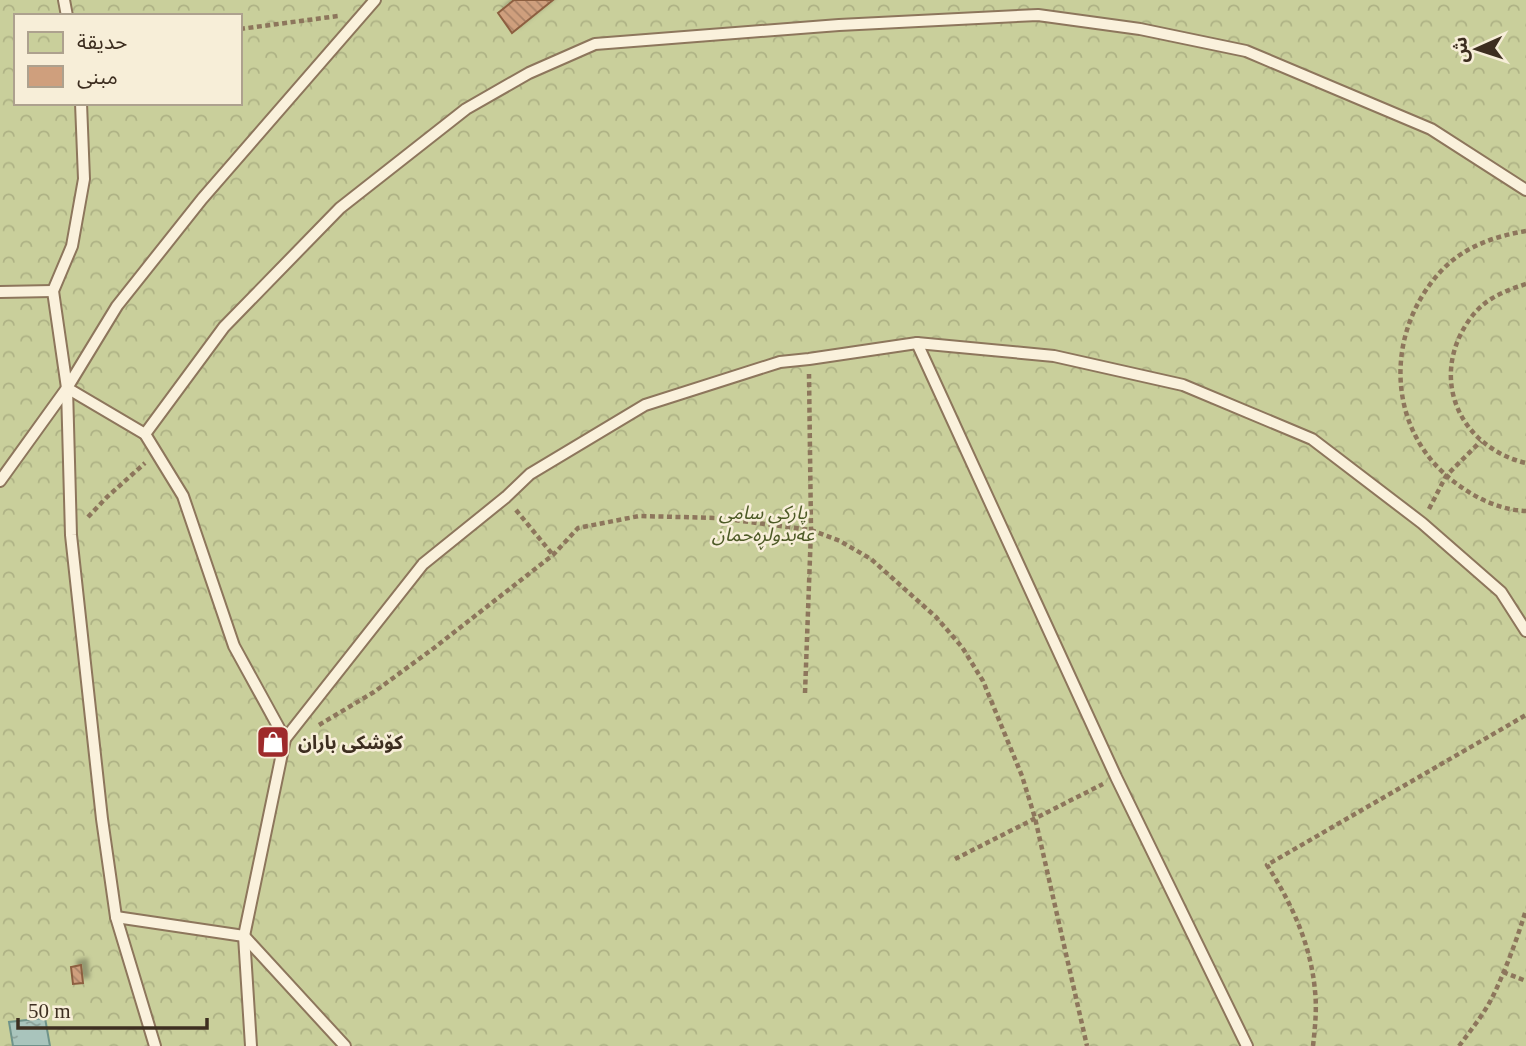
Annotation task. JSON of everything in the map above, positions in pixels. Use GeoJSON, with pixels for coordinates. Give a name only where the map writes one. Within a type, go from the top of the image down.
{"type":"FeatureCollection","features":[{"type":"Feature","properties":{"kind":"lane"},"geometry":{"type":"LineString","coordinates":[[0,481],[67,388],[125,295],[202,199],[375,0]]}},
{"type":"Feature","properties":{"kind":"lane"},"geometry":{"type":"LineString","coordinates":[[145,434],[224,327],[340,208],[466,109],[528,73],[595,44],[827,26],[1038,15],[1140,29],[1246,51],[1431,129],[1526,190]]}},
{"type":"Feature","properties":{"kind":"lane"},"geometry":{"type":"LineString","coordinates":[[81,105],[84,179],[72,246],[53,291],[67,388],[71,535],[102,819],[116,917],[155,1046]]}},
{"type":"Feature","properties":{"kind":"lane"},"geometry":{"type":"LineString","coordinates":[[0,292],[53,291]]}},
{"type":"Feature","properties":{"kind":"lane"},"geometry":{"type":"LineString","coordinates":[[916,343],[1116,777],[1247,1046]]}},
{"type":"Feature","properties":{"kind":"lane"},"geometry":{"type":"LineString","coordinates":[[251,1046],[244,936],[285,739],[424,564],[530,474],[645,405],[780,362],[916,343],[1054,356],[1183,385],[1312,439],[1422,523],[1501,592],[1526,631]]}},
{"type":"Feature","properties":{"kind":"lane"},"geometry":{"type":"LineString","coordinates":[[67,388],[145,434],[183,496],[234,646],[285,739]]}},
{"type":"Feature","properties":{"kind":"lane"},"geometry":{"type":"LineString","coordinates":[[116,917],[244,936],[345,1046]]}},
{"type":"Feature","properties":{"kind":"path"},"geometry":{"type":"LineString","coordinates":[[242,29],[363,13]]}},
{"type":"Feature","properties":{"kind":"path"},"geometry":{"type":"LineString","coordinates":[[1526,231],[1496,237],[1470,249],[1446,266],[1426,289],[1412,314],[1403,342],[1400,371],[1402,401],[1412,429],[1426,454],[1446,476],[1468,492],[1493,504],[1526,511]]}},
{"type":"Feature","properties":{"kind":"path"},"geometry":{"type":"LineString","coordinates":[[1526,284],[1489,300],[1474,314],[1462,330],[1451,369],[1452,389],[1468,426],[1481,441],[1503,456],[1526,463]]}},
{"type":"Feature","properties":{"kind":"path"},"geometry":{"type":"LineString","coordinates":[[805,693],[811,530],[809,359]]}},
{"type":"Feature","properties":{"kind":"path"},"geometry":{"type":"LineString","coordinates":[[1422,523],[1446,476],[1481,441]]}},
{"type":"Feature","properties":{"kind":"path"},"geometry":{"type":"LineString","coordinates":[[71,535],[156,453]]}},
{"type":"Feature","properties":{"kind":"path"},"geometry":{"type":"LineString","coordinates":[[506,497],[553,555]]}},
{"type":"Feature","properties":{"kind":"path"},"geometry":{"type":"LineString","coordinates":[[314,727],[374,692],[553,555],[578,528],[639,516],[719,518],[811,530],[840,541],[871,559],[936,617],[962,647],[983,681],[1022,776],[1035,818],[1087,1046]]}},
{"type":"Feature","properties":{"kind":"path"},"geometry":{"type":"LineString","coordinates":[[1313,1046],[1315,992],[1310,961],[1299,923],[1267,866],[1526,715]]}},
{"type":"Feature","properties":{"kind":"path"},"geometry":{"type":"LineString","coordinates":[[955,859],[1116,777]]}},
{"type":"Feature","properties":{"kind":"path"},"geometry":{"type":"LineString","coordinates":[[1459,1046],[1492,998],[1526,910]]}},
{"type":"Feature","properties":{"kind":"path"},"geometry":{"type":"LineString","coordinates":[[1503,972],[1526,981]]}},
{"type":"Feature","properties":{"kind":"green space","name":"پارکی سامی عەبدولڕەحمان"},"geometry":{"type":"Polygon","coordinates":[[[0,0],[1526,0],[1526,1046],[0,1046],[0,0]]]}},
{"type":"Feature","properties":{"kind":"water"},"geometry":{"type":"Polygon","coordinates":[[[45,1018],[50,1046],[13,1046],[9,1022],[45,1018]]]}},
{"type":"Feature","properties":{"kind":"building"},"geometry":{"type":"Polygon","coordinates":[[[514,0],[553,0],[512,33],[498,13],[514,0]]]}},
{"type":"Feature","properties":{"kind":"building"},"geometry":{"type":"Polygon","coordinates":[[[81,965],[83,983],[73,984],[71,967],[81,965]]]}},
{"type":"Feature","properties":{"kind":"place","name":"کۆشکی باران"},"geometry":{"type":"Point","coordinates":[273,742]}}]}
